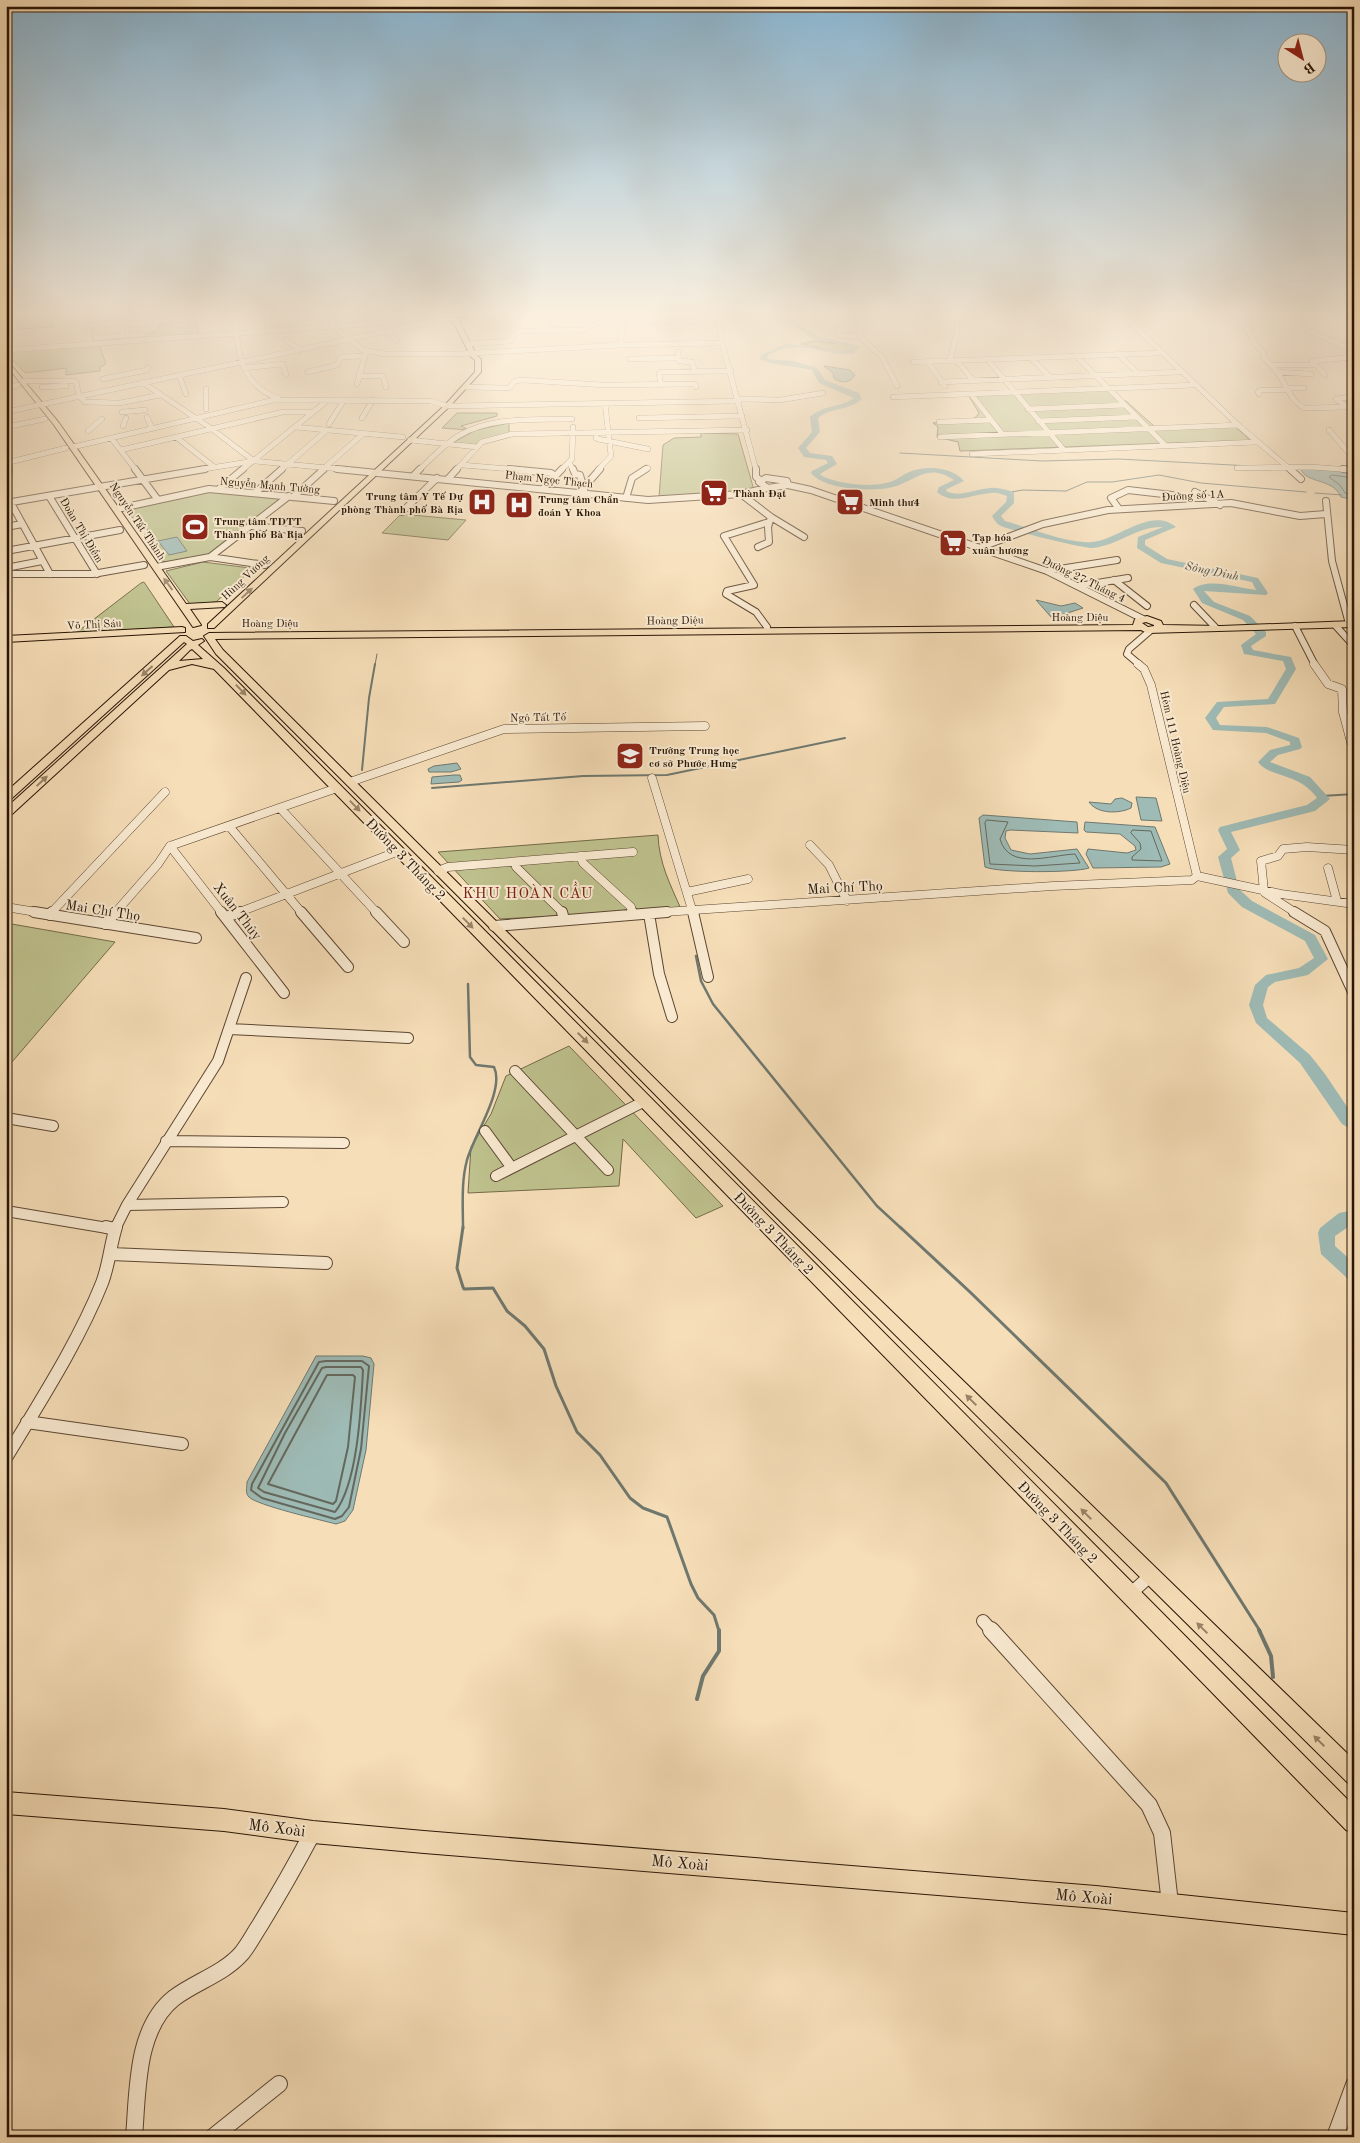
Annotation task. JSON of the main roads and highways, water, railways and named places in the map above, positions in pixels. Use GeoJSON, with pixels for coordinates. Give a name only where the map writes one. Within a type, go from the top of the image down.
{"type":"FeatureCollection","features":[{"type":"Feature","properties":{"kind":"main road","name":"Nguyễn Tất Thành"},"geometry":{"type":"LineString","coordinates":[[44,417],[69,448]]}},
{"type":"Feature","properties":{"kind":"main road","name":"Nguyễn Tất Thành"},"geometry":{"type":"LineString","coordinates":[[47,417],[97,488],[120,530],[144,565],[196,633]]}},
{"type":"Feature","properties":{"kind":"main road","name":"Hùng Vương"},"geometry":{"type":"LineString","coordinates":[[6,814],[163,670],[222,605],[367,471],[429,417]]}},
{"type":"Feature","properties":{"kind":"main road","name":"Hùng Vương"},"geometry":{"type":"LineString","coordinates":[[6,798],[196,633],[376,472],[406,439]]}},
{"type":"Feature","properties":{"kind":"main road","name":"Nguyễn Tất Thành"},"geometry":{"type":"LineString","coordinates":[[97,488],[117,509],[184,607],[196,633]]}},
{"type":"Feature","properties":{"kind":"main road"},"geometry":{"type":"LineString","coordinates":[[184,607],[222,605]]}},
{"type":"Feature","properties":{"kind":"main road"},"geometry":{"type":"LineString","coordinates":[[1287,625],[1335,625],[1352,621]]}},
{"type":"Feature","properties":{"kind":"main road"},"geometry":{"type":"LineString","coordinates":[[1157,627],[1240,627],[1352,621]]}},
{"type":"Feature","properties":{"kind":"main road","name":"Hoàng Diệu"},"geometry":{"type":"LineString","coordinates":[[196,633],[784,629],[1140,624],[1157,627]]}},
{"type":"Feature","properties":{"kind":"main road","name":"Hoàng Diệu"},"geometry":{"type":"LineString","coordinates":[[518,631],[767,627],[784,629]]}},
{"type":"Feature","properties":{"kind":"main road"},"geometry":{"type":"LineString","coordinates":[[1157,627],[1240,627]]}},
{"type":"Feature","properties":{"kind":"main road","name":"Võ Thị Sáu"},"geometry":{"type":"LineString","coordinates":[[6,640],[196,633]]}},
{"type":"Feature","properties":{"kind":"main road","name":"Đường 3 Tháng 2"},"geometry":{"type":"LineString","coordinates":[[196,633],[221,670],[438,871],[566,996],[771,1203],[1354,1775]]}},
{"type":"Feature","properties":{"kind":"main road","name":"Đường 3 Tháng 2"},"geometry":{"type":"LineString","coordinates":[[196,633],[219,652],[344,785],[399,851],[1354,1822]]}},
{"type":"Feature","properties":{"kind":"main road"},"geometry":{"type":"LineString","coordinates":[[163,670],[191,662],[210,664],[221,670]]}},
{"type":"Feature","properties":{"kind":"main road","name":"Mô Xoài"},"geometry":{"type":"LineString","coordinates":[[6,1803],[138,1815],[224,1820],[313,1832],[1170,1904],[1354,1924]]}},
{"type":"Feature","properties":{"kind":"water"},"geometry":{"type":"Polygon","coordinates":[[[1300,468],[1341,471],[1354,474],[1354,500],[1341,497],[1332,486],[1308,477],[1300,468]]]}},
{"type":"Feature","properties":{"kind":"water"},"geometry":{"type":"Polygon","coordinates":[[[177,537],[187,551],[169,555],[158,541],[177,537]]]}},
{"type":"Feature","properties":{"kind":"water"},"geometry":{"type":"Polygon","coordinates":[[[1036,600],[1061,606],[1075,603],[1083,608],[1052,618],[1036,600]]]}},
{"type":"Feature","properties":{"kind":"water"},"geometry":{"type":"Polygon","coordinates":[[[457,763],[461,769],[451,772],[429,772],[428,769],[434,766],[457,763]]]}},
{"type":"Feature","properties":{"kind":"water"},"geometry":{"type":"Polygon","coordinates":[[[460,775],[462,780],[459,782],[431,784],[432,777],[460,775]]]}},
{"type":"Feature","properties":{"kind":"water"},"geometry":{"type":"Polygon","coordinates":[[[1136,797],[1156,798],[1162,821],[1141,820],[1136,797]]]}},
{"type":"Feature","properties":{"kind":"water"},"geometry":{"type":"Polygon","coordinates":[[[1122,798],[1132,803],[1131,808],[1108,812],[1097,809],[1089,802],[1111,804],[1115,799],[1122,798]]]}},
{"type":"Feature","properties":{"kind":"water"},"geometry":{"type":"Polygon","coordinates":[[[983,815],[1077,822],[1078,833],[1010,830],[1006,831],[1005,838],[1011,850],[1030,854],[1077,849],[1089,868],[1037,872],[985,867],[979,818],[983,815]]]}},
{"type":"Feature","properties":{"kind":"water"},"geometry":{"type":"Polygon","coordinates":[[[1085,822],[1155,827],[1170,864],[1161,867],[1093,868],[1086,854],[1088,849],[1127,853],[1136,850],[1135,846],[1120,834],[1086,832],[1084,830],[1085,822]]]}},
{"type":"Feature","properties":{"kind":"water"},"geometry":{"type":"Polygon","coordinates":[[[316,1356],[363,1356],[371,1358],[374,1364],[366,1450],[353,1510],[345,1521],[336,1524],[263,1504],[249,1497],[247,1492],[247,1482],[316,1356]]]}},
{"type":"Feature","properties":{"kind":"waterway","name":"Sông Dinh"},"geometry":{"type":"LineString","coordinates":[[814,417],[816,432],[802,448],[807,455],[829,458],[833,464],[815,473],[827,481],[849,485],[882,486],[894,484],[909,475],[921,471],[943,472],[956,477],[960,481],[943,487],[941,492],[947,495],[966,496],[992,490],[1011,494],[1010,503],[996,516],[1002,523],[1085,545],[1102,543],[1142,526],[1162,524],[1172,527],[1141,539],[1140,546],[1164,561],[1255,580],[1263,593],[1215,587],[1198,589],[1205,601],[1247,618],[1262,634],[1246,645],[1248,652],[1287,659],[1291,669],[1271,702],[1221,704],[1210,718],[1217,728],[1267,730],[1295,740],[1296,747],[1274,752],[1264,762],[1267,766],[1300,776],[1312,784],[1324,799],[1311,808],[1224,830],[1234,850],[1224,857],[1233,890],[1247,904],[1310,938],[1321,959],[1303,972],[1271,978],[1262,985],[1256,1005],[1261,1020],[1305,1059],[1320,1078],[1347,1120],[1354,1125]]}},
{"type":"Feature","properties":{"kind":"waterway"},"geometry":{"type":"LineString","coordinates":[[900,453],[1042,461],[1119,459],[1251,466]]}},
{"type":"Feature","properties":{"kind":"waterway"},"geometry":{"type":"LineString","coordinates":[[1005,493],[1023,490],[1066,491],[1087,482],[1112,482],[1159,475],[1201,483],[1306,492]]}},
{"type":"Feature","properties":{"kind":"waterway"},"geometry":{"type":"LineString","coordinates":[[1315,493],[1342,495]]}},
{"type":"Feature","properties":{"kind":"waterway"},"geometry":{"type":"LineString","coordinates":[[375,665],[377,654]]}},
{"type":"Feature","properties":{"kind":"waterway"},"geometry":{"type":"LineString","coordinates":[[362,770],[369,698],[375,664]]}},
{"type":"Feature","properties":{"kind":"waterway"},"geometry":{"type":"LineString","coordinates":[[432,788],[583,776],[667,775],[845,738]]}},
{"type":"Feature","properties":{"kind":"waterway"},"geometry":{"type":"LineString","coordinates":[[1322,796],[1354,794]]}},
{"type":"Feature","properties":{"kind":"waterway"},"geometry":{"type":"LineString","coordinates":[[696,956],[701,981],[713,1004],[877,1206],[902,1229]]}},
{"type":"Feature","properties":{"kind":"waterway"},"geometry":{"type":"LineString","coordinates":[[463,1227],[465,1168],[492,1100],[496,1077],[494,1067],[476,1065],[470,1057],[468,984]]}},
{"type":"Feature","properties":{"kind":"waterway","name":"Sông Dinh"},"geometry":{"type":"LineString","coordinates":[[1354,1216],[1345,1218],[1326,1233],[1327,1249],[1354,1274]]}},
{"type":"Feature","properties":{"kind":"waterway"},"geometry":{"type":"LineString","coordinates":[[463,1227],[457,1268],[464,1289],[493,1288],[507,1311],[525,1326],[544,1349],[556,1386],[577,1432],[600,1455],[630,1498],[643,1508],[667,1517],[691,1584],[698,1598],[714,1615],[719,1631]]}},
{"type":"Feature","properties":{"kind":"waterway"},"geometry":{"type":"LineString","coordinates":[[900,1227],[970,1292],[1166,1483],[1260,1631]]}},
{"type":"Feature","properties":{"kind":"waterway"},"geometry":{"type":"LineString","coordinates":[[1259,1630],[1271,1656],[1273,1677]]}},
{"type":"Feature","properties":{"kind":"waterway"},"geometry":{"type":"LineString","coordinates":[[697,1699],[703,1676],[719,1651],[719,1631]]}},
{"type":"Feature","properties":{"kind":"place","name":"Thành Đạt"},"geometry":{"type":"Point","coordinates":[714,493]}},
{"type":"Feature","properties":{"kind":"place","name":"Trung tâm Y Tế Dự phòng Thành phố Bà Rịa"},"geometry":{"type":"Point","coordinates":[482,502]}},
{"type":"Feature","properties":{"kind":"place","name":"Minh thư4"},"geometry":{"type":"Point","coordinates":[850,502]}},
{"type":"Feature","properties":{"kind":"place","name":"Trung tâm Chẩn đoán Y Khoa"},"geometry":{"type":"Point","coordinates":[519,505]}},
{"type":"Feature","properties":{"kind":"place","name":"Trung tâm TDTT Thành phố Bà Rịa"},"geometry":{"type":"Point","coordinates":[195,527]}},
{"type":"Feature","properties":{"kind":"place","name":"Tạp hóa xuân hương"},"geometry":{"type":"Point","coordinates":[953,543]}},
{"type":"Feature","properties":{"kind":"place","name":"Trường Trung học cơ sở Phước Hưng"},"geometry":{"type":"Point","coordinates":[630,756]}},
{"type":"Feature","properties":{"kind":"district","name":"KHU HOÀN CẦU"},"geometry":{"type":"Point","coordinates":[528,893]}}]}
